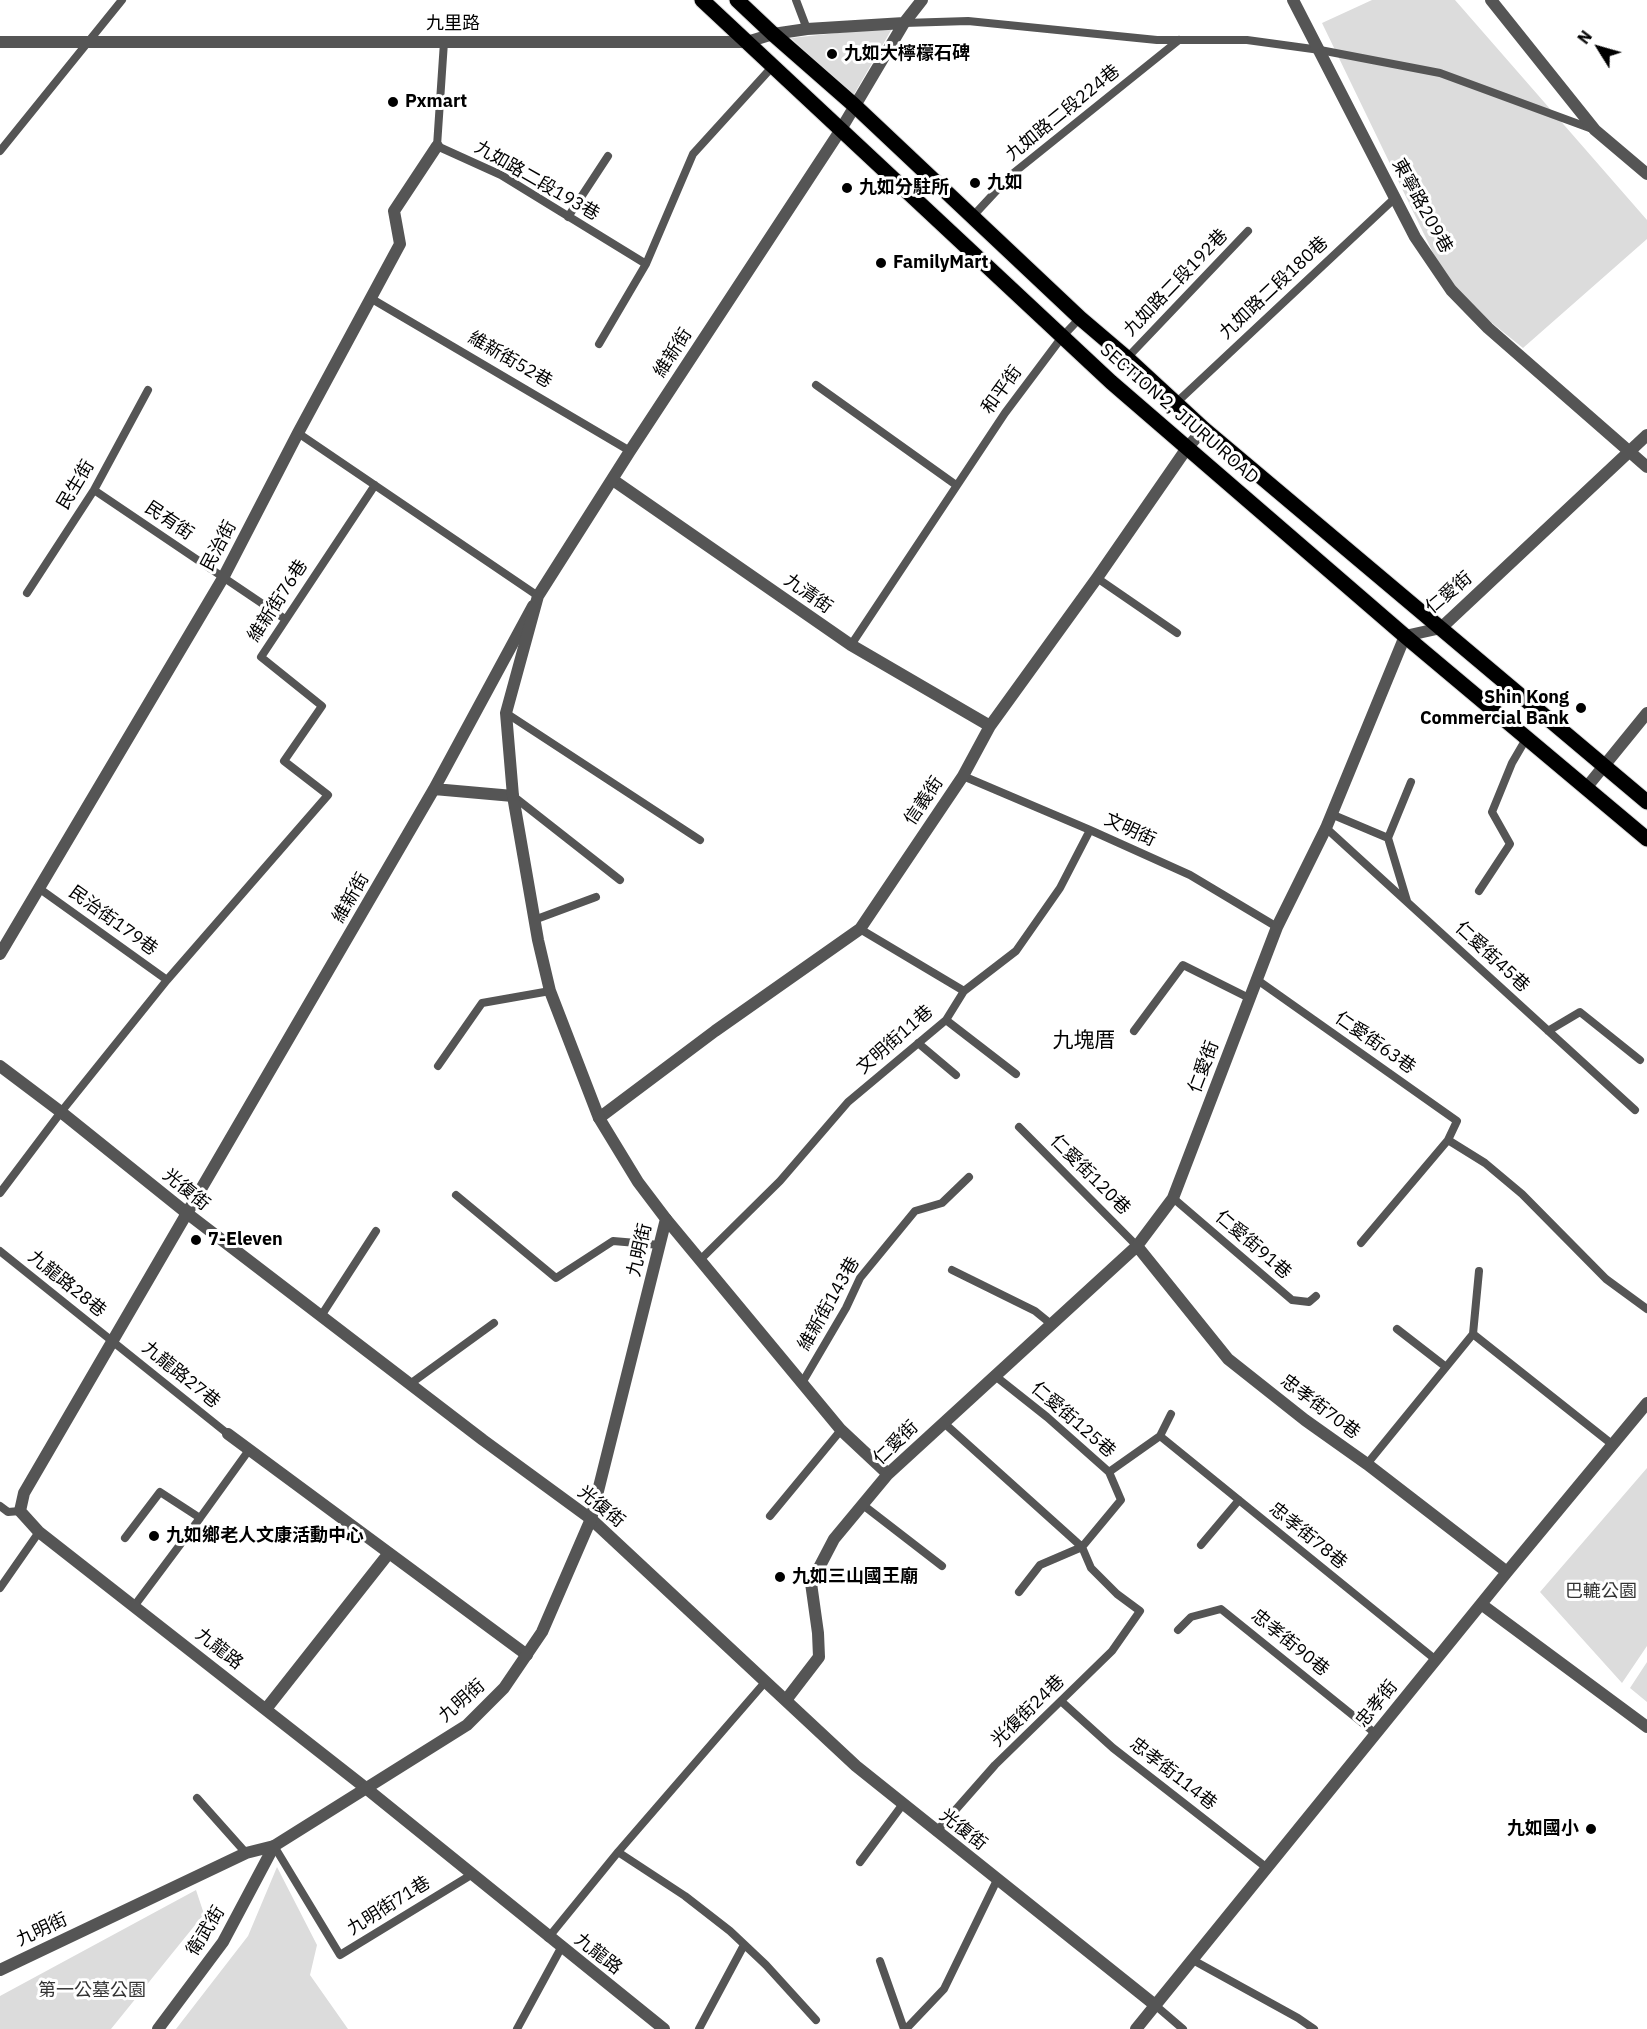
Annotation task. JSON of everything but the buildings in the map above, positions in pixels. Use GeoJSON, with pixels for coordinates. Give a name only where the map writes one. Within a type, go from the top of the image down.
{"type":"FeatureCollection","features":[{"type":"Feature","properties":{"kind":"main road","name":"SECTION 2, JIURU ROAD"},"geometry":{"type":"LineString","coordinates":[[702,0],[840,131],[1187,448],[1526,739],[1647,839]]}},
{"type":"Feature","properties":{"kind":"main road","name":"SECTION 2, JIURU ROAD"},"geometry":{"type":"LineString","coordinates":[[738,0],[854,105],[1080,318],[1128,358],[1204,429],[1647,802]]}},
{"type":"Feature","properties":{"kind":"street","name":"維新街"},"geometry":{"type":"LineString","coordinates":[[188,1214],[434,789],[538,596],[630,450],[840,131],[904,23],[922,0]]}},
{"type":"Feature","properties":{"kind":"street","name":"東寧路209巷"},"geometry":{"type":"LineString","coordinates":[[1293,0],[1415,237],[1451,290],[1488,328],[1647,467]]}},
{"type":"Feature","properties":{"kind":"street"},"geometry":{"type":"LineString","coordinates":[[1491,0],[1595,130],[1647,174]]}},
{"type":"Feature","properties":{"kind":"street","name":"九里路"},"geometry":{"type":"LineString","coordinates":[[0,42],[747,42],[773,34],[807,29],[904,23]]}},
{"type":"Feature","properties":{"kind":"street","name":"民治街"},"geometry":{"type":"LineString","coordinates":[[0,954],[223,578],[400,244],[394,211],[437,146]]}},
{"type":"Feature","properties":{"kind":"street","name":"信義街"},"geometry":{"type":"LineString","coordinates":[[598,1118],[715,1031],[860,929],[963,776],[990,726],[1187,448],[1204,429]]}},
{"type":"Feature","properties":{"kind":"street","name":"仁愛街"},"geometry":{"type":"LineString","coordinates":[[786,1700],[819,1657],[811,1583],[834,1539],[888,1474],[1137,1246],[1173,1198],[1277,927],[1326,828],[1405,636],[1441,628],[1647,435]]}},
{"type":"Feature","properties":{"kind":"street","name":"九清街"},"geometry":{"type":"LineString","coordinates":[[613,480],[851,645],[990,726]]}},
{"type":"Feature","properties":{"kind":"street","name":"維新街"},"geometry":{"type":"LineString","coordinates":[[538,596],[506,713],[513,796],[534,920],[550,991],[598,1118],[638,1182],[666,1219],[841,1430],[888,1474]]}},
{"type":"Feature","properties":{"kind":"street"},"geometry":{"type":"LineString","coordinates":[[1586,788],[1647,713]]}},
{"type":"Feature","properties":{"kind":"street"},"geometry":{"type":"LineString","coordinates":[[434,789],[513,796]]}},
{"type":"Feature","properties":{"kind":"street","name":"光復街"},"geometry":{"type":"LineString","coordinates":[[0,1066],[321,1316],[591,1519],[856,1766],[1155,2005]]}},
{"type":"Feature","properties":{"kind":"street"},"geometry":{"type":"LineString","coordinates":[[20,1511],[24,1493],[188,1214]]}},
{"type":"Feature","properties":{"kind":"street","name":"九明街"},"geometry":{"type":"LineString","coordinates":[[0,1970],[246,1853],[274,1846],[467,1725],[504,1688],[542,1632],[591,1519],[666,1219]]}},
{"type":"Feature","properties":{"kind":"street","name":"忠孝街70巷"},"geometry":{"type":"LineString","coordinates":[[1137,1246],[1228,1359],[1507,1572]]}},
{"type":"Feature","properties":{"kind":"street","name":"忠孝街"},"geometry":{"type":"LineString","coordinates":[[1136,2029],[1647,1403]]}},
{"type":"Feature","properties":{"kind":"street"},"geometry":{"type":"LineString","coordinates":[[228,1434],[527,1655]]}},
{"type":"Feature","properties":{"kind":"street","name":"九龍路"},"geometry":{"type":"LineString","coordinates":[[20,1511],[39,1532],[367,1789],[664,2029]]}},
{"type":"Feature","properties":{"kind":"street"},"geometry":{"type":"LineString","coordinates":[[266,1709],[389,1553]]}},
{"type":"Feature","properties":{"kind":"street"},"geometry":{"type":"LineString","coordinates":[[1481,1604],[1647,1728]]}},
{"type":"Feature","properties":{"kind":"street","name":"衛武街"},"geometry":{"type":"LineString","coordinates":[[158,2029],[223,1942],[274,1846]]}},
{"type":"Feature","properties":{"kind":"lane"},"geometry":{"type":"LineString","coordinates":[[0,151],[122,0]]}},
{"type":"Feature","properties":{"kind":"lane"},"geometry":{"type":"LineString","coordinates":[[796,0],[807,29]]}},
{"type":"Feature","properties":{"kind":"lane"},"geometry":{"type":"LineString","coordinates":[[904,23],[968,21],[1158,40],[1247,40],[1320,50],[1440,73],[1595,130]]}},
{"type":"Feature","properties":{"kind":"lane","name":"九如路二段224巷"},"geometry":{"type":"LineString","coordinates":[[973,216],[1011,175],[1179,40]]}},
{"type":"Feature","properties":{"kind":"lane"},"geometry":{"type":"LineString","coordinates":[[437,146],[444,42]]}},
{"type":"Feature","properties":{"kind":"lane"},"geometry":{"type":"LineString","coordinates":[[599,344],[646,264],[693,154],[773,66]]}},
{"type":"Feature","properties":{"kind":"lane","name":"九如路二段193巷"},"geometry":{"type":"LineString","coordinates":[[437,146],[501,176],[646,264]]}},
{"type":"Feature","properties":{"kind":"lane"},"geometry":{"type":"LineString","coordinates":[[568,216],[608,156]]}},
{"type":"Feature","properties":{"kind":"lane","name":"九如路二段180巷"},"geometry":{"type":"LineString","coordinates":[[1176,403],[1395,198]]}},
{"type":"Feature","properties":{"kind":"lane","name":"九如路二段192巷"},"geometry":{"type":"LineString","coordinates":[[1128,358],[1248,231]]}},
{"type":"Feature","properties":{"kind":"lane","name":"維新街52巷"},"geometry":{"type":"LineString","coordinates":[[372,299],[630,450]]}},
{"type":"Feature","properties":{"kind":"lane","name":"和平街"},"geometry":{"type":"LineString","coordinates":[[851,645],[1005,413],[1062,336],[1080,318]]}},
{"type":"Feature","properties":{"kind":"lane"},"geometry":{"type":"LineString","coordinates":[[816,385],[956,486]]}},
{"type":"Feature","properties":{"kind":"lane","name":"民生街"},"geometry":{"type":"LineString","coordinates":[[27,593],[94,490],[148,390]]}},
{"type":"Feature","properties":{"kind":"lane"},"geometry":{"type":"LineString","coordinates":[[298,433],[538,596]]}},
{"type":"Feature","properties":{"kind":"lane","name":"維新街76巷"},"geometry":{"type":"LineString","coordinates":[[167,980],[328,795],[284,761],[322,706],[261,657],[375,485]]}},
{"type":"Feature","properties":{"kind":"lane","name":"民有街"},"geometry":{"type":"LineString","coordinates":[[94,490],[285,619]]}},
{"type":"Feature","properties":{"kind":"lane"},"geometry":{"type":"LineString","coordinates":[[1097,578],[1178,633]]}},
{"type":"Feature","properties":{"kind":"lane"},"geometry":{"type":"LineString","coordinates":[[506,713],[700,840]]}},
{"type":"Feature","properties":{"kind":"lane"},"geometry":{"type":"LineString","coordinates":[[1479,891],[1510,844],[1492,812],[1512,763],[1526,739]]}},
{"type":"Feature","properties":{"kind":"lane","name":"文明街"},"geometry":{"type":"LineString","coordinates":[[963,776],[1190,875],[1277,927]]}},
{"type":"Feature","properties":{"kind":"lane"},"geometry":{"type":"LineString","coordinates":[[1408,902],[1388,838],[1411,782]]}},
{"type":"Feature","properties":{"kind":"lane"},"geometry":{"type":"LineString","coordinates":[[513,796],[620,880]]}},
{"type":"Feature","properties":{"kind":"lane"},"geometry":{"type":"LineString","coordinates":[[1331,814],[1388,838]]}},
{"type":"Feature","properties":{"kind":"lane","name":"仁愛街45巷"},"geometry":{"type":"LineString","coordinates":[[1326,828],[1635,1110]]}},
{"type":"Feature","properties":{"kind":"lane","name":"文明街11巷"},"geometry":{"type":"LineString","coordinates":[[700,1260],[780,1180],[848,1102],[946,1020],[964,991],[1016,951],[1060,888],[1090,830]]}},
{"type":"Feature","properties":{"kind":"lane","name":"民治街179巷"},"geometry":{"type":"LineString","coordinates":[[40,889],[167,980]]}},
{"type":"Feature","properties":{"kind":"lane"},"geometry":{"type":"LineString","coordinates":[[534,920],[596,897]]}},
{"type":"Feature","properties":{"kind":"lane"},"geometry":{"type":"LineString","coordinates":[[860,929],[964,991]]}},
{"type":"Feature","properties":{"kind":"lane"},"geometry":{"type":"LineString","coordinates":[[1134,1031],[1183,965],[1249,998]]}},
{"type":"Feature","properties":{"kind":"lane","name":"仁愛街63巷"},"geometry":{"type":"LineString","coordinates":[[1256,979],[1457,1121],[1448,1140]]}},
{"type":"Feature","properties":{"kind":"lane"},"geometry":{"type":"LineString","coordinates":[[0,1193],[61,1112],[167,980]]}},
{"type":"Feature","properties":{"kind":"lane"},"geometry":{"type":"LineString","coordinates":[[438,1066],[482,1003],[550,991]]}},
{"type":"Feature","properties":{"kind":"lane"},"geometry":{"type":"LineString","coordinates":[[1548,1031],[1580,1012],[1640,1060]]}},
{"type":"Feature","properties":{"kind":"lane"},"geometry":{"type":"LineString","coordinates":[[946,1020],[1016,1074]]}},
{"type":"Feature","properties":{"kind":"lane"},"geometry":{"type":"LineString","coordinates":[[918,1043],[956,1075]]}},
{"type":"Feature","properties":{"kind":"lane","name":"仁愛街120巷"},"geometry":{"type":"LineString","coordinates":[[1019,1127],[1137,1246]]}},
{"type":"Feature","properties":{"kind":"lane"},"geometry":{"type":"LineString","coordinates":[[1361,1243],[1448,1140],[1485,1164],[1522,1194],[1606,1279],[1647,1309]]}},
{"type":"Feature","properties":{"kind":"lane","name":"維新街143巷"},"geometry":{"type":"LineString","coordinates":[[802,1383],[846,1308],[860,1278],[915,1211],[942,1203],[969,1177]]}},
{"type":"Feature","properties":{"kind":"lane"},"geometry":{"type":"LineString","coordinates":[[456,1195],[556,1278],[613,1241],[660,1245]]}},
{"type":"Feature","properties":{"kind":"lane","name":"仁愛街91巷"},"geometry":{"type":"LineString","coordinates":[[1173,1198],[1292,1300],[1309,1302],[1316,1296]]}},
{"type":"Feature","properties":{"kind":"lane"},"geometry":{"type":"LineString","coordinates":[[321,1316],[376,1231]]}},
{"type":"Feature","properties":{"kind":"lane","name":"九龍路28巷"},"geometry":{"type":"LineString","coordinates":[[0,1251],[113,1342]]}},
{"type":"Feature","properties":{"kind":"lane"},"geometry":{"type":"LineString","coordinates":[[952,1270],[1035,1311],[1051,1324]]}},
{"type":"Feature","properties":{"kind":"lane"},"geometry":{"type":"LineString","coordinates":[[1367,1464],[1473,1334],[1479,1271]]}},
{"type":"Feature","properties":{"kind":"lane"},"geometry":{"type":"LineString","coordinates":[[410,1384],[494,1323]]}},
{"type":"Feature","properties":{"kind":"lane"},"geometry":{"type":"LineString","coordinates":[[1397,1329],[1446,1367]]}},
{"type":"Feature","properties":{"kind":"lane"},"geometry":{"type":"LineString","coordinates":[[1473,1334],[1614,1444]]}},
{"type":"Feature","properties":{"kind":"lane","name":"九龍路27巷"},"geometry":{"type":"LineString","coordinates":[[113,1342],[228,1434]]}},
{"type":"Feature","properties":{"kind":"lane","name":"仁愛街125巷"},"geometry":{"type":"LineString","coordinates":[[994,1375],[1047,1417],[1109,1472],[1121,1500],[1082,1547],[1040,1565],[1018,1592]]}},
{"type":"Feature","properties":{"kind":"lane"},"geometry":{"type":"LineString","coordinates":[[1109,1472],[1160,1436],[1171,1414]]}},
{"type":"Feature","properties":{"kind":"lane"},"geometry":{"type":"LineString","coordinates":[[944,1423],[1082,1547]]}},
{"type":"Feature","properties":{"kind":"lane"},"geometry":{"type":"LineString","coordinates":[[770,1516],[841,1430]]}},
{"type":"Feature","properties":{"kind":"lane","name":"忠孝街78巷"},"geometry":{"type":"LineString","coordinates":[[1160,1436],[1436,1660]]}},
{"type":"Feature","properties":{"kind":"lane"},"geometry":{"type":"LineString","coordinates":[[135,1605],[249,1450]]}},
{"type":"Feature","properties":{"kind":"lane"},"geometry":{"type":"LineString","coordinates":[[125,1538],[160,1491],[200,1518]]}},
{"type":"Feature","properties":{"kind":"lane"},"geometry":{"type":"LineString","coordinates":[[1201,1545],[1239,1500]]}},
{"type":"Feature","properties":{"kind":"lane"},"geometry":{"type":"LineString","coordinates":[[863,1505],[942,1566]]}},
{"type":"Feature","properties":{"kind":"lane"},"geometry":{"type":"LineString","coordinates":[[0,1506],[8,1512],[20,1511]]}},
{"type":"Feature","properties":{"kind":"lane"},"geometry":{"type":"LineString","coordinates":[[0,1588],[39,1532]]}},
{"type":"Feature","properties":{"kind":"lane","name":"光復街24巷"},"geometry":{"type":"LineString","coordinates":[[936,1832],[995,1766],[1112,1651],[1140,1611],[1117,1594],[1091,1568],[1082,1547]]}},
{"type":"Feature","properties":{"kind":"lane","name":"忠孝街90巷"},"geometry":{"type":"LineString","coordinates":[[1178,1630],[1191,1617],[1221,1609],[1376,1734]]}},
{"type":"Feature","properties":{"kind":"lane"},"geometry":{"type":"LineString","coordinates":[[549,1938],[618,1852],[766,1681]]}},
{"type":"Feature","properties":{"kind":"lane","name":"忠孝街114巷"},"geometry":{"type":"LineString","coordinates":[[1062,1702],[1113,1748],[1267,1868]]}},
{"type":"Feature","properties":{"kind":"lane"},"geometry":{"type":"LineString","coordinates":[[197,1798],[246,1853]]}},
{"type":"Feature","properties":{"kind":"lane"},"geometry":{"type":"LineString","coordinates":[[860,1862],[903,1804]]}},
{"type":"Feature","properties":{"kind":"lane","name":"九明街71巷"},"geometry":{"type":"LineString","coordinates":[[274,1846],[340,1955],[471,1875]]}},
{"type":"Feature","properties":{"kind":"lane"},"geometry":{"type":"LineString","coordinates":[[618,1852],[685,1896],[744,1945],[766,1965],[816,2020]]}},
{"type":"Feature","properties":{"kind":"lane"},"geometry":{"type":"LineString","coordinates":[[880,1961],[905,2029],[944,1989],[998,1880]]}},
{"type":"Feature","properties":{"kind":"lane"},"geometry":{"type":"LineString","coordinates":[[699,2029],[744,1945]]}},
{"type":"Feature","properties":{"kind":"lane"},"geometry":{"type":"LineString","coordinates":[[517,2029],[561,1948]]}},
{"type":"Feature","properties":{"kind":"lane"},"geometry":{"type":"LineString","coordinates":[[1191,1959],[1314,2029]]}},
{"type":"Feature","properties":{"kind":"lane"},"geometry":{"type":"LineString","coordinates":[[1155,2005],[1183,2029]]}},
{"type":"Feature","properties":{"kind":"green space"},"geometry":{"type":"Polygon","coordinates":[[[1372,0],[1455,0],[1647,220],[1647,239],[1523,348],[1451,290],[1322,23],[1372,0]]]}},
{"type":"Feature","properties":{"kind":"green space"},"geometry":{"type":"Polygon","coordinates":[[[893,27],[853,96],[791,38],[893,27]]]}},
{"type":"Feature","properties":{"kind":"green space","name":"巴轆公園"},"geometry":{"type":"Polygon","coordinates":[[[1647,1468],[1647,1646],[1622,1683],[1540,1592],[1647,1468]]]}},
{"type":"Feature","properties":{"kind":"green space"},"geometry":{"type":"Polygon","coordinates":[[[1647,1662],[1647,1702],[1630,1688],[1647,1662]]]}},
{"type":"Feature","properties":{"kind":"green space","name":"第一公墓公園"},"geometry":{"type":"Polygon","coordinates":[[[277,1867],[317,1945],[310,1975],[348,2029],[176,2029],[248,1936],[277,1867]]]}},
{"type":"Feature","properties":{"kind":"green space","name":"第一公墓公園"},"geometry":{"type":"Polygon","coordinates":[[[196,1890],[204,1914],[111,2029],[0,2029],[0,1996],[196,1890]]]}},
{"type":"Feature","properties":{"kind":"place","name":"九如大檸檬石碑"},"geometry":{"type":"Point","coordinates":[832,54]}},
{"type":"Feature","properties":{"kind":"place","name":"Pxmart"},"geometry":{"type":"Point","coordinates":[393,102]}},
{"type":"Feature","properties":{"kind":"place","name":"九如"},"geometry":{"type":"Point","coordinates":[975,183]}},
{"type":"Feature","properties":{"kind":"place","name":"九如分駐所"},"geometry":{"type":"Point","coordinates":[847,188]}},
{"type":"Feature","properties":{"kind":"place","name":"FamilyMart"},"geometry":{"type":"Point","coordinates":[881,263]}},
{"type":"Feature","properties":{"kind":"place","name":"Shin Kong Commercial Bank"},"geometry":{"type":"Point","coordinates":[1581,708]}},
{"type":"Feature","properties":{"kind":"place","name":"7-Eleven"},"geometry":{"type":"Point","coordinates":[196,1240]}},
{"type":"Feature","properties":{"kind":"place","name":"九如鄉老人文康活動中心"},"geometry":{"type":"Point","coordinates":[154,1536]}},
{"type":"Feature","properties":{"kind":"place","name":"九如三山國王廟"},"geometry":{"type":"Point","coordinates":[780,1577]}},
{"type":"Feature","properties":{"kind":"place","name":"九如國小"},"geometry":{"type":"Point","coordinates":[1591,1829]}},
{"type":"Feature","properties":{"kind":"district","name":"九塊厝"},"geometry":{"type":"Point","coordinates":[1084,1041]}}]}
